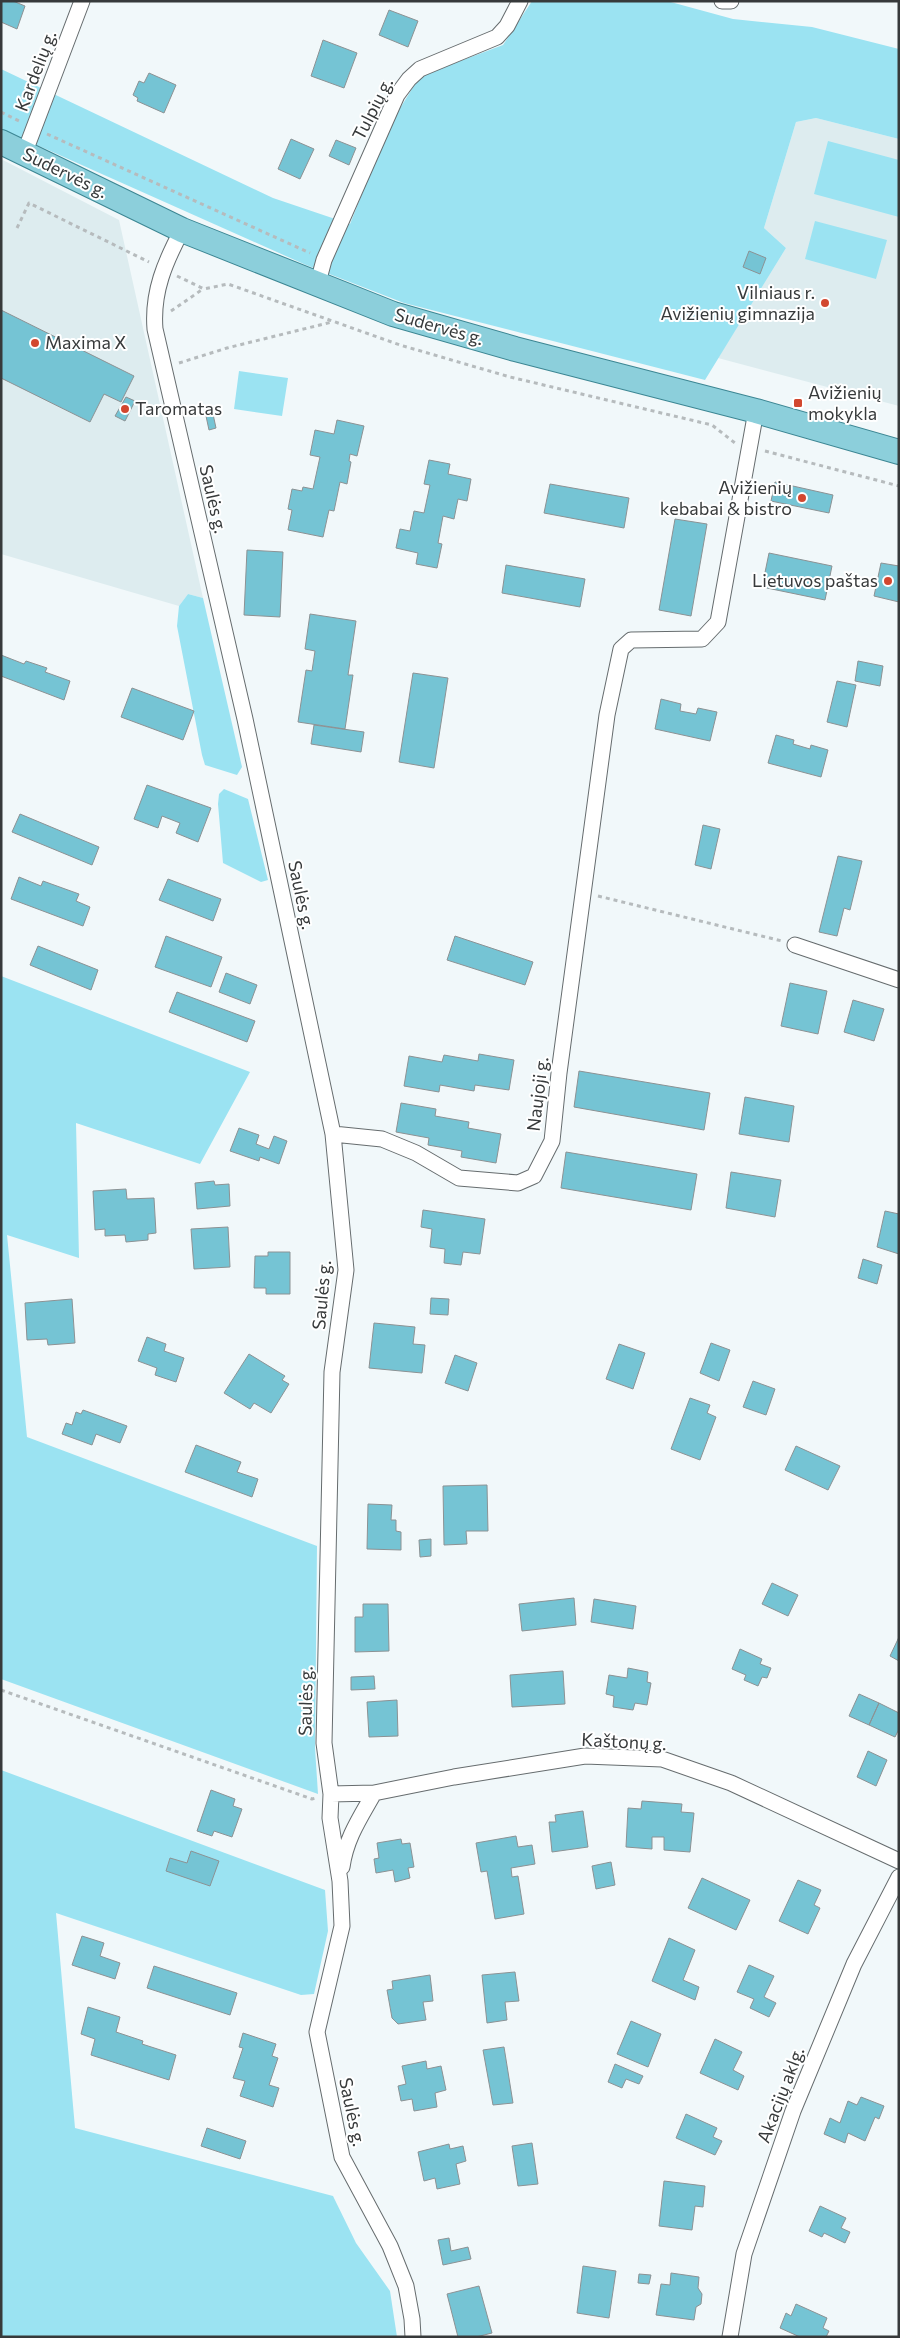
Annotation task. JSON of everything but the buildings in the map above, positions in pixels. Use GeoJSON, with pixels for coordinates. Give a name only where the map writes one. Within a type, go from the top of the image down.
{"type":"FeatureCollection","features":[{"type":"Feature","properties":{"kind":"main road","name":"Sudervės g."},"geometry":{"type":"LineString","coordinates":[[1,142],[182,230],[317,286],[415,321],[899,452]]}},
{"type":"Feature","properties":{"kind":"street","name":"Kardelių g."},"geometry":{"type":"LineString","coordinates":[[24,154],[82,1]]}},
{"type":"Feature","properties":{"kind":"street","name":"Tulpių g."},"geometry":{"type":"LineString","coordinates":[[317,286],[324,260],[397,95],[408,79],[420,69],[497,37],[507,26],[520,1]]}},
{"type":"Feature","properties":{"kind":"street"},"geometry":{"type":"LineString","coordinates":[[722,1],[731,1]]}},
{"type":"Feature","properties":{"kind":"street","name":"Saulės g."},"geometry":{"type":"LineString","coordinates":[[182,230],[163,269],[157,289],[154,310],[155,329],[245,719],[334,1134],[346,1270],[332,1372],[324,1743],[331,1794],[330,1818],[340,1881],[342,1926],[317,2032],[342,2157],[390,2246],[400,2270],[408,2294],[413,2337]]}},
{"type":"Feature","properties":{"kind":"street","name":"Naujoji g."},"geometry":{"type":"LineString","coordinates":[[334,1134],[382,1139],[416,1153],[459,1178],[518,1183],[534,1176],[552,1141],[607,715],[621,649],[631,640],[702,639],[718,622],[756,412]]}},
{"type":"Feature","properties":{"kind":"street"},"geometry":{"type":"LineString","coordinates":[[795,945],[899,980]]}},
{"type":"Feature","properties":{"kind":"street","name":"Kaštonų g."},"geometry":{"type":"LineString","coordinates":[[331,1794],[374,1793],[454,1777],[585,1756],[662,1759],[731,1783],[899,1861]]}},
{"type":"Feature","properties":{"kind":"street"},"geometry":{"type":"LineString","coordinates":[[340,1881],[344,1851],[354,1826],[374,1793]]}},
{"type":"Feature","properties":{"kind":"street","name":"Akacijų aklg."},"geometry":{"type":"LineString","coordinates":[[730,2337],[744,2254],[792,2116],[854,1964],[899,1877]]}},
{"type":"Feature","properties":{"kind":"path"},"geometry":{"type":"LineString","coordinates":[[1,112],[324,260]]}},
{"type":"Feature","properties":{"kind":"path"},"geometry":{"type":"LineString","coordinates":[[155,329],[166,314],[204,288]]}},
{"type":"Feature","properties":{"kind":"path"},"geometry":{"type":"LineString","coordinates":[[164,368],[227,348],[334,322]]}},
{"type":"Feature","properties":{"kind":"path"},"geometry":{"type":"LineString","coordinates":[[583,892],[795,945]]}},
{"type":"Feature","properties":{"kind":"path"},"geometry":{"type":"LineString","coordinates":[[1,1690],[312,1799],[331,1794]]}},
{"type":"Feature","properties":{"kind":"shaded area"},"geometry":{"type":"Polygon","coordinates":[[[532,1],[667,1],[733,19],[812,27],[899,49],[899,139],[816,118],[796,122],[764,228],[786,248],[705,380],[404,303],[306,265],[1,129],[1,69],[273,198],[350,224],[389,126],[420,76],[503,45],[532,1]]]}},
{"type":"Feature","properties":{"kind":"shaded area","name":"Vilniaus r. Avižienių gimnazija"},"geometry":{"type":"Polygon","coordinates":[[[816,118],[899,139],[899,406],[718,358],[786,248],[764,228],[796,122],[816,118]]]}},
{"type":"Feature","properties":{"kind":"shaded area"},"geometry":{"type":"Polygon","coordinates":[[[828,141],[899,160],[899,217],[814,194],[828,141]]]}},
{"type":"Feature","properties":{"kind":"shaded area"},"geometry":{"type":"Polygon","coordinates":[[[1,159],[119,220],[203,598],[188,594],[179,606],[1,554],[1,159]]]}},
{"type":"Feature","properties":{"kind":"shaded area"},"geometry":{"type":"Polygon","coordinates":[[[815,221],[887,240],[876,279],[805,259],[815,221]]]}},
{"type":"Feature","properties":{"kind":"shaded area"},"geometry":{"type":"Polygon","coordinates":[[[239,371],[288,378],[282,416],[234,409],[239,371]]]}},
{"type":"Feature","properties":{"kind":"shaded area"},"geometry":{"type":"Polygon","coordinates":[[[188,594],[203,598],[242,767],[237,775],[205,765],[202,755],[177,626],[179,606],[188,594]]]}},
{"type":"Feature","properties":{"kind":"shaded area"},"geometry":{"type":"Polygon","coordinates":[[[224,789],[248,799],[268,880],[261,882],[223,863],[218,804],[219,794],[224,789]]]}},
{"type":"Feature","properties":{"kind":"shaded area"},"geometry":{"type":"Polygon","coordinates":[[[1,976],[250,1072],[200,1164],[76,1123],[79,1258],[7,1235],[27,1437],[317,1546],[315,1748],[318,1794],[1,1679],[1,976]]]}},
{"type":"Feature","properties":{"kind":"shaded area"},"geometry":{"type":"Polygon","coordinates":[[[1,1770],[325,1890],[328,1931],[314,1994],[301,1995],[56,1913],[75,2128],[333,2196],[356,2243],[390,2291],[397,2337],[1,2337],[1,1770]]]}},
{"type":"Feature","properties":{"kind":"place","name":"Vilniaus r. Avižienių gimnazija"},"geometry":{"type":"Point","coordinates":[825,303]}},
{"type":"Feature","properties":{"kind":"place","name":"Maxima X"},"geometry":{"type":"Point","coordinates":[35,343]}},
{"type":"Feature","properties":{"kind":"place","name":"Avižienių mokykla"},"geometry":{"type":"Point","coordinates":[798,403]}},
{"type":"Feature","properties":{"kind":"place","name":"Taromatas"},"geometry":{"type":"Point","coordinates":[125,409]}},
{"type":"Feature","properties":{"kind":"place","name":"Avižienių kebabai & bistro"},"geometry":{"type":"Point","coordinates":[802,498]}},
{"type":"Feature","properties":{"kind":"place","name":"Lietuvos paštas"},"geometry":{"type":"Point","coordinates":[888,581]}}]}
